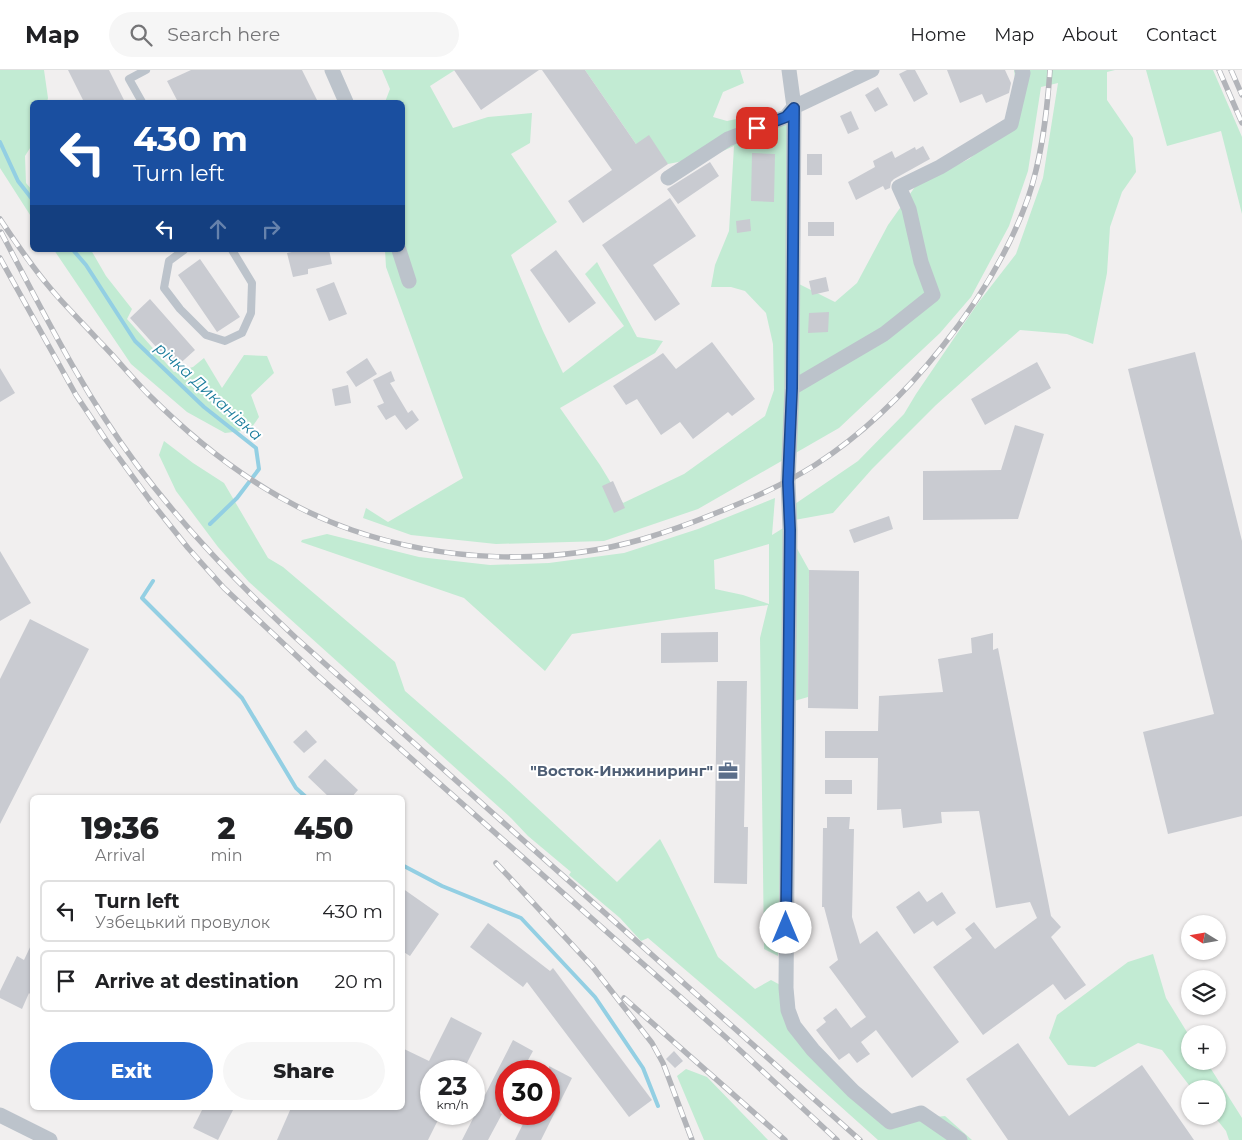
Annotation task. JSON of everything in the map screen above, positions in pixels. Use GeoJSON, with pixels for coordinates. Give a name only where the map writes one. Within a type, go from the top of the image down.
{"type":"FeatureCollection","features":[{"type":"Feature","properties":{"kind":"street"},"geometry":{"type":"LineString","coordinates":[[332,70],[345,100]]}},
{"type":"Feature","properties":{"kind":"street"},"geometry":{"type":"LineString","coordinates":[[789,70],[794,108],[792,388],[788,482],[790,530],[786,978],[788,1010],[794,1026],[813,1050],[853,1091],[890,1122],[921,1113],[960,1140]]}},
{"type":"Feature","properties":{"kind":"street"},"geometry":{"type":"LineString","coordinates":[[668,178],[728,139],[786,117],[794,108],[872,70]]}},
{"type":"Feature","properties":{"kind":"street"},"geometry":{"type":"LineString","coordinates":[[792,388],[884,334],[933,295],[921,262],[908,209],[899,187],[940,167],[1011,124],[1023,74],[1022,70]]}},
{"type":"Feature","properties":{"kind":"street"},"geometry":{"type":"LineString","coordinates":[[400,252],[409,281]]}},
{"type":"Feature","properties":{"kind":"street"},"geometry":{"type":"LineString","coordinates":[[0,1115],[50,1140]]}},
{"type":"Feature","properties":{"kind":"lane"},"geometry":{"type":"LineString","coordinates":[[141,100],[129,79],[146,70]]}},
{"type":"Feature","properties":{"kind":"lane"},"geometry":{"type":"LineString","coordinates":[[181,252],[169,261],[164,288],[180,310],[206,335],[225,342],[242,333],[251,313],[252,284],[233,252]]}},
{"type":"Feature","properties":{"kind":"green space"},"geometry":{"type":"Polygon","coordinates":[[[0,70],[44,70],[48,100],[30,100],[30,148],[25,156],[26,183],[30,188],[30,215],[0,168],[0,70]]]}},
{"type":"Feature","properties":{"kind":"green space"},"geometry":{"type":"Polygon","coordinates":[[[382,70],[455,70],[430,86],[453,128],[488,117],[532,113],[530,143],[511,154],[557,222],[511,255],[563,373],[624,326],[585,274],[597,262],[637,337],[663,341],[655,353],[560,408],[600,465],[623,503],[684,474],[765,416],[774,390],[773,344],[766,313],[745,291],[731,287],[711,287],[715,265],[729,231],[734,146],[714,155],[668,164],[636,144],[585,70],[740,70],[744,83],[723,92],[713,117],[727,121],[774,111],[794,123],[793,281],[835,302],[857,283],[888,225],[917,184],[969,159],[1011,124],[1017,93],[1014,70],[1115,70],[1107,72],[1107,100],[1133,138],[1136,172],[1122,192],[1110,227],[1107,273],[1093,344],[1067,334],[1020,330],[936,405],[872,469],[833,513],[789,521],[792,506],[858,461],[904,414],[978,303],[1016,254],[1043,178],[1058,83],[1041,87],[1028,171],[1009,226],[971,297],[940,333],[839,428],[698,509],[604,541],[496,544],[411,535],[363,518],[366,508],[388,522],[463,478],[386,267],[385,252],[405,252],[405,100],[386,100],[390,89],[382,70]]]}},
{"type":"Feature","properties":{"kind":"green space"},"geometry":{"type":"Polygon","coordinates":[[[1146,70],[1213,70],[1242,137],[1242,214],[1221,131],[1167,146],[1146,70]]]}},
{"type":"Feature","properties":{"kind":"green space"},"geometry":{"type":"Polygon","coordinates":[[[55,252],[92,252],[106,276],[132,309],[127,319],[174,372],[193,367],[204,358],[222,388],[244,355],[267,356],[274,373],[251,395],[259,417],[250,430],[225,433],[187,412],[131,364],[55,252]]]}},
{"type":"Feature","properties":{"kind":"green space"},"geometry":{"type":"Polygon","coordinates":[[[164,441],[224,483],[268,558],[283,567],[395,662],[405,691],[505,778],[617,882],[660,839],[718,957],[755,989],[771,980],[786,988],[794,1026],[890,1122],[945,1116],[972,1140],[878,1140],[743,1019],[648,938],[641,941],[620,918],[569,875],[571,872],[528,836],[511,818],[249,582],[218,547],[176,491],[159,455],[164,441]]]}},
{"type":"Feature","properties":{"kind":"green space"},"geometry":{"type":"Polygon","coordinates":[[[775,498],[772,535],[785,527],[809,570],[808,697],[784,704],[778,956],[764,949],[760,638],[768,605],[572,634],[545,671],[464,598],[301,542],[302,540],[327,534],[419,557],[490,565],[549,563],[624,553],[698,529],[775,498]],[[769,544],[714,560],[715,589],[743,595],[769,604],[769,544]]]}},
{"type":"Feature","properties":{"kind":"green space"},"geometry":{"type":"Polygon","coordinates":[[[1153,954],[1166,998],[1183,1025],[1181,1025],[1181,1070],[1212,1070],[1218,1080],[1185,1080],[1162,1050],[1138,1043],[1095,1067],[1068,1065],[1049,1038],[1057,1015],[1128,962],[1153,954]]]}},
{"type":"Feature","properties":{"kind":"green space"},"geometry":{"type":"Polygon","coordinates":[[[686,1069],[707,1077],[768,1140],[704,1140],[677,1076],[686,1069]]]}},
{"type":"Feature","properties":{"kind":"green space"},"geometry":{"type":"Polygon","coordinates":[[[1226,1093],[1242,1118],[1242,1140],[1229,1140],[1221,1125],[1226,1125],[1226,1093]]]}},
{"type":"Feature","properties":{"kind":"building"},"geometry":{"type":"Polygon","coordinates":[[[68,70],[109,70],[124,100],[83,100],[68,70]]]}},
{"type":"Feature","properties":{"kind":"building"},"geometry":{"type":"Polygon","coordinates":[[[191,70],[302,70],[317,100],[177,100],[167,81],[191,70]]]}},
{"type":"Feature","properties":{"kind":"building"},"geometry":{"type":"Polygon","coordinates":[[[454,70],[539,70],[481,110],[454,70]]]}},
{"type":"Feature","properties":{"kind":"building"},"geometry":{"type":"Polygon","coordinates":[[[542,70],[585,70],[636,144],[649,135],[668,164],[583,223],[568,201],[612,170],[542,70]]]}},
{"type":"Feature","properties":{"kind":"building"},"geometry":{"type":"Polygon","coordinates":[[[907,70],[915,70],[928,94],[914,102],[899,74],[907,70]]]}},
{"type":"Feature","properties":{"kind":"building"},"geometry":{"type":"Polygon","coordinates":[[[947,70],[1005,70],[1011,83],[1009,93],[986,103],[982,94],[960,103],[947,70]]]}},
{"type":"Feature","properties":{"kind":"building"},"geometry":{"type":"Polygon","coordinates":[[[878,87],[888,105],[875,112],[865,95],[878,87]]]}},
{"type":"Feature","properties":{"kind":"building"},"geometry":{"type":"Polygon","coordinates":[[[851,111],[859,129],[848,134],[840,116],[851,111]]]}},
{"type":"Feature","properties":{"kind":"building"},"geometry":{"type":"Polygon","coordinates":[[[923,146],[930,159],[894,179],[891,182],[890,188],[885,190],[883,186],[856,200],[848,182],[875,167],[873,161],[892,151],[895,158],[915,147],[916,150],[923,146]]]}},
{"type":"Feature","properties":{"kind":"building"},"geometry":{"type":"Polygon","coordinates":[[[752,153],[775,154],[774,202],[751,201],[752,153]]]}},
{"type":"Feature","properties":{"kind":"building"},"geometry":{"type":"Polygon","coordinates":[[[807,154],[822,154],[822,175],[807,175],[807,154]]]}},
{"type":"Feature","properties":{"kind":"building"},"geometry":{"type":"Polygon","coordinates":[[[710,162],[719,176],[678,204],[667,189],[710,162]]]}},
{"type":"Feature","properties":{"kind":"building"},"geometry":{"type":"Polygon","coordinates":[[[670,198],[696,236],[653,265],[680,304],[655,321],[602,245],[670,198]]]}},
{"type":"Feature","properties":{"kind":"building"},"geometry":{"type":"Polygon","coordinates":[[[750,219],[751,231],[737,233],[736,221],[750,219]]]}},
{"type":"Feature","properties":{"kind":"building"},"geometry":{"type":"Polygon","coordinates":[[[808,222],[834,222],[834,236],[808,236],[808,222]]]}},
{"type":"Feature","properties":{"kind":"building"},"geometry":{"type":"Polygon","coordinates":[[[556,250],[596,303],[569,323],[530,270],[556,250]]]}},
{"type":"Feature","properties":{"kind":"building"},"geometry":{"type":"Polygon","coordinates":[[[329,252],[332,264],[308,269],[308,274],[293,277],[287,253],[329,252]]]}},
{"type":"Feature","properties":{"kind":"building"},"geometry":{"type":"Polygon","coordinates":[[[200,259],[240,317],[217,332],[178,275],[200,259]]]}},
{"type":"Feature","properties":{"kind":"building"},"geometry":{"type":"Polygon","coordinates":[[[826,277],[829,291],[812,295],[809,281],[826,277]]]}},
{"type":"Feature","properties":{"kind":"building"},"geometry":{"type":"Polygon","coordinates":[[[334,282],[347,314],[329,321],[316,289],[334,282]]]}},
{"type":"Feature","properties":{"kind":"building"},"geometry":{"type":"Polygon","coordinates":[[[150,299],[195,350],[175,368],[130,318],[150,299]]]}},
{"type":"Feature","properties":{"kind":"building"},"geometry":{"type":"Polygon","coordinates":[[[829,312],[828,332],[808,333],[809,313],[829,312]]]}},
{"type":"Feature","properties":{"kind":"building"},"geometry":{"type":"Polygon","coordinates":[[[712,342],[755,399],[732,416],[728,412],[693,439],[680,422],[661,435],[637,399],[626,405],[613,386],[663,353],[676,369],[712,342]]]}},
{"type":"Feature","properties":{"kind":"building"},"geometry":{"type":"Polygon","coordinates":[[[1195,352],[1242,541],[1242,816],[1168,834],[1143,732],[1214,714],[1128,369],[1195,352]]]}},
{"type":"Feature","properties":{"kind":"building"},"geometry":{"type":"Polygon","coordinates":[[[367,358],[377,374],[356,387],[346,372],[367,358]]]}},
{"type":"Feature","properties":{"kind":"building"},"geometry":{"type":"Polygon","coordinates":[[[1037,362],[1051,388],[985,425],[971,399],[1037,362]]]}},
{"type":"Feature","properties":{"kind":"building"},"geometry":{"type":"Polygon","coordinates":[[[0,368],[15,393],[0,402],[0,368]]]}},
{"type":"Feature","properties":{"kind":"building"},"geometry":{"type":"Polygon","coordinates":[[[391,371],[395,381],[390,383],[408,413],[412,410],[419,420],[406,430],[395,415],[386,420],[377,406],[384,403],[373,380],[391,371]]]}},
{"type":"Feature","properties":{"kind":"building"},"geometry":{"type":"Polygon","coordinates":[[[348,385],[351,403],[335,406],[332,389],[348,385]]]}},
{"type":"Feature","properties":{"kind":"building"},"geometry":{"type":"Polygon","coordinates":[[[1015,425],[1044,434],[1018,519],[923,520],[923,471],[1001,470],[1015,425]]]}},
{"type":"Feature","properties":{"kind":"building"},"geometry":{"type":"Polygon","coordinates":[[[613,481],[625,508],[614,513],[602,486],[613,481]]]}},
{"type":"Feature","properties":{"kind":"building"},"geometry":{"type":"Polygon","coordinates":[[[889,516],[893,529],[854,543],[849,530],[889,516]]]}},
{"type":"Feature","properties":{"kind":"building"},"geometry":{"type":"Polygon","coordinates":[[[0,551],[31,603],[0,621],[0,551]]]}},
{"type":"Feature","properties":{"kind":"building"},"geometry":{"type":"Polygon","coordinates":[[[809,570],[859,571],[858,709],[808,708],[809,570]]]}},
{"type":"Feature","properties":{"kind":"building"},"geometry":{"type":"Polygon","coordinates":[[[30,619],[89,649],[0,824],[0,679],[30,619]]]}},
{"type":"Feature","properties":{"kind":"building"},"geometry":{"type":"Polygon","coordinates":[[[718,632],[718,662],[661,663],[661,633],[718,632]]]}},
{"type":"Feature","properties":{"kind":"building"},"geometry":{"type":"Polygon","coordinates":[[[993,633],[993,650],[998,648],[1051,916],[1061,927],[1051,937],[1086,985],[1065,1000],[1053,984],[983,1035],[933,967],[972,938],[965,929],[974,922],[995,949],[1037,918],[1030,902],[996,908],[979,811],[941,812],[942,823],[903,828],[901,809],[877,810],[878,758],[825,758],[825,731],[878,731],[879,696],[943,692],[938,659],[972,653],[971,638],[993,633]]]}},
{"type":"Feature","properties":{"kind":"building"},"geometry":{"type":"Polygon","coordinates":[[[717,681],[747,681],[744,827],[748,827],[747,884],[714,883],[717,681]]]}},
{"type":"Feature","properties":{"kind":"building"},"geometry":{"type":"Polygon","coordinates":[[[306,730],[317,742],[304,753],[293,742],[306,730]]]}},
{"type":"Feature","properties":{"kind":"building"},"geometry":{"type":"Polygon","coordinates":[[[325,759],[358,790],[354,795],[327,795],[308,777],[325,759]]]}},
{"type":"Feature","properties":{"kind":"building"},"geometry":{"type":"Polygon","coordinates":[[[825,780],[852,780],[852,794],[825,794],[825,780]]]}},
{"type":"Feature","properties":{"kind":"building"},"geometry":{"type":"Polygon","coordinates":[[[827,817],[850,817],[849,829],[854,829],[852,917],[860,944],[877,931],[959,1042],[912,1078],[876,1030],[861,1042],[870,1054],[857,1063],[849,1053],[839,1060],[816,1030],[826,1022],[823,1018],[836,1008],[851,1028],[866,1017],[829,967],[838,960],[824,907],[822,907],[823,828],[827,828],[827,817]]]}},
{"type":"Feature","properties":{"kind":"building"},"geometry":{"type":"Polygon","coordinates":[[[405,890],[439,914],[410,956],[405,953],[405,890]]]}},
{"type":"Feature","properties":{"kind":"building"},"geometry":{"type":"Polygon","coordinates":[[[919,891],[927,902],[942,892],[956,913],[937,926],[933,921],[914,934],[896,907],[919,891]]]}},
{"type":"Feature","properties":{"kind":"building"},"geometry":{"type":"Polygon","coordinates":[[[488,923],[550,971],[553,968],[652,1100],[629,1117],[527,982],[523,987],[470,947],[488,923]]]}},
{"type":"Feature","properties":{"kind":"building"},"geometry":{"type":"Polygon","coordinates":[[[30,947],[30,994],[22,1009],[0,998],[0,991],[17,956],[24,960],[30,947]]]}},
{"type":"Feature","properties":{"kind":"building"},"geometry":{"type":"Polygon","coordinates":[[[451,1017],[482,1033],[468,1060],[430,1060],[451,1017]]]}},
{"type":"Feature","properties":{"kind":"building"},"geometry":{"type":"Polygon","coordinates":[[[513,1040],[533,1051],[528,1060],[503,1060],[513,1040]]]}},
{"type":"Feature","properties":{"kind":"building"},"geometry":{"type":"Polygon","coordinates":[[[1018,1043],[1069,1116],[1142,1065],[1181,1121],[1181,1125],[1184,1125],[1194,1140],[1008,1140],[966,1079],[1018,1043]]]}},
{"type":"Feature","properties":{"kind":"building"},"geometry":{"type":"Polygon","coordinates":[[[405,1049],[427,1060],[420,1060],[420,1125],[436,1125],[428,1140],[277,1140],[290,1110],[405,1110],[405,1049]]]}},
{"type":"Feature","properties":{"kind":"building"},"geometry":{"type":"Polygon","coordinates":[[[674,1051],[683,1061],[675,1068],[666,1059],[674,1051]]]}},
{"type":"Feature","properties":{"kind":"building"},"geometry":{"type":"Polygon","coordinates":[[[560,1072],[572,1078],[560,1102],[560,1072]]]}},
{"type":"Feature","properties":{"kind":"building"},"geometry":{"type":"Polygon","coordinates":[[[495,1075],[496,1125],[488,1140],[462,1140],[470,1125],[485,1125],[485,1095],[495,1075]]]}},
{"type":"Feature","properties":{"kind":"building"},"geometry":{"type":"Polygon","coordinates":[[[202,1110],[233,1110],[218,1140],[193,1128],[202,1110]]]}},
{"type":"Feature","properties":{"kind":"building"},"geometry":{"type":"Polygon","coordinates":[[[522,1125],[548,1125],[541,1140],[515,1140],[522,1125]]]}},
{"type":"Feature","properties":{"kind":"waterway","name":"річка Диканівка"},"geometry":{"type":"LineString","coordinates":[[0,142],[18,181],[30,196]]}},
{"type":"Feature","properties":{"kind":"waterway","name":"річка Диканівка"},"geometry":{"type":"LineString","coordinates":[[75,252],[86,265],[135,341],[204,407],[256,448],[259,469],[237,498],[210,524]]}},
{"type":"Feature","properties":{"kind":"waterway","name":"річка Диканівка"},"geometry":{"type":"LineString","coordinates":[[153,581],[142,598],[242,698],[296,788],[304,795]]}},
{"type":"Feature","properties":{"kind":"waterway","name":"річка Диканівка"},"geometry":{"type":"LineString","coordinates":[[405,867],[442,886],[521,918],[595,997],[643,1068],[658,1106]]}},
{"type":"Feature","properties":{"kind":"railway"},"geometry":{"type":"LineString","coordinates":[[0,219],[51,289],[149,395],[194,437],[218,456],[269,491],[296,506],[323,519],[387,541],[423,549],[460,554],[497,557],[534,556],[607,548],[686,525],[751,499],[803,473],[848,441],[881,413],[912,382],[969,311],[1012,236],[1028,198],[1037,167],[1045,119],[1050,70]]}},
{"type":"Feature","properties":{"kind":"railway"},"geometry":{"type":"LineString","coordinates":[[1219,70],[1242,123]]}},
{"type":"Feature","properties":{"kind":"railway"},"geometry":{"type":"LineString","coordinates":[[1231,70],[1242,95]]}},
{"type":"Feature","properties":{"kind":"railway"},"geometry":{"type":"LineString","coordinates":[[1,232],[64,352],[117,438],[155,488],[213,555],[296,638],[860,1140]]}},
{"type":"Feature","properties":{"kind":"railway"},"geometry":{"type":"LineString","coordinates":[[0,258],[76,395],[106,440],[188,548],[224,588],[317,675],[730,1041],[837,1140]]}},
{"type":"Feature","properties":{"kind":"railway"},"geometry":{"type":"LineString","coordinates":[[496,863],[592,966],[652,1043],[663,1063],[692,1140]]}},
{"type":"Feature","properties":{"kind":"railway"},"geometry":{"type":"LineString","coordinates":[[624,998],[785,1140]]}},
{"type":"Feature","properties":{"kind":"place","name":"\"Восток-Инжиниринг\""},"geometry":{"type":"Point","coordinates":[728,771]}},
{"type":"Feature","properties":{"kind":"route"},"geometry":{"type":"LineString","coordinates":[[757,128],[786,117],[794,108],[792,388],[788,482],[790,530],[786,928]]}}]}
